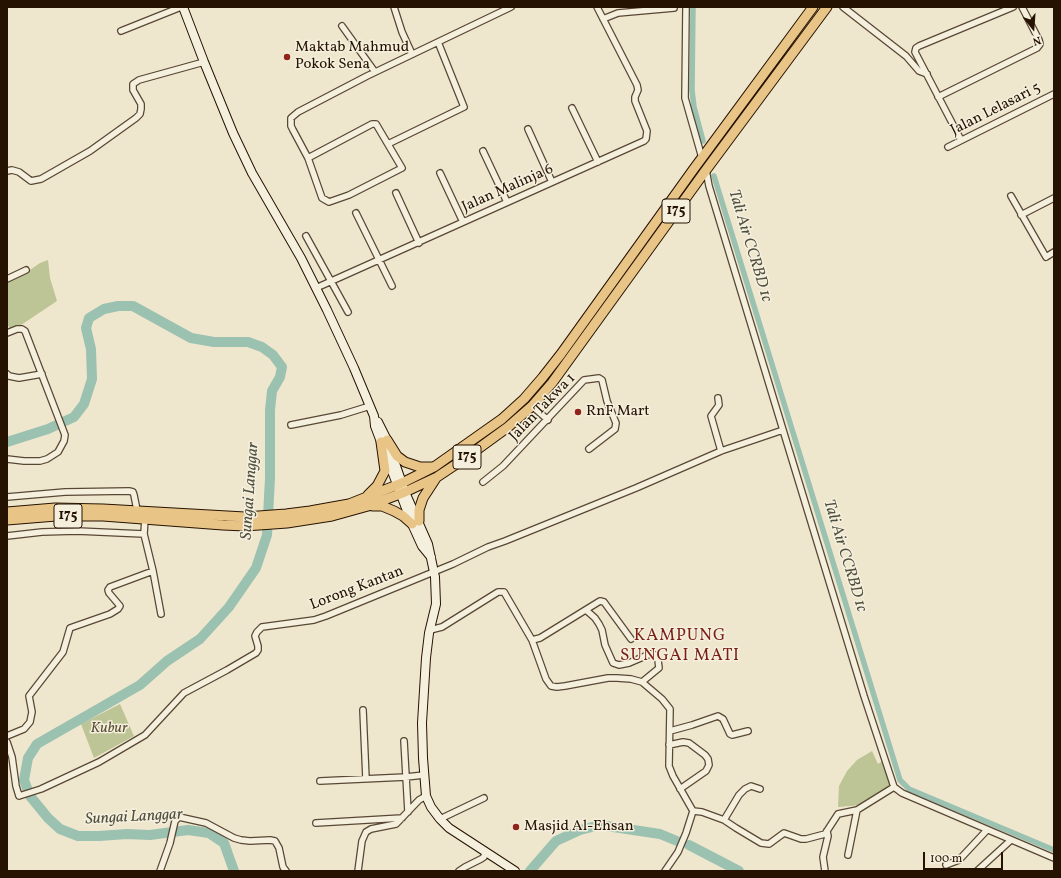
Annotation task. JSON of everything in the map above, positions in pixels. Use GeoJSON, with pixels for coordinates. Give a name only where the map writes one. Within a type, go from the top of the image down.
{"type":"FeatureCollection","features":[{"type":"Feature","properties":{"kind":"highway","name":"175"},"geometry":{"type":"LineString","coordinates":[[401,489],[502,418],[524,398],[543,377],[813,7]]}},
{"type":"Feature","properties":{"kind":"highway","name":"175"},"geometry":{"type":"LineString","coordinates":[[7,520],[56,516],[103,516],[223,525],[286,519],[330,508],[366,502],[437,477],[496,437],[532,406],[569,360],[706,170],[827,7]]}},
{"type":"Feature","properties":{"kind":"highway"},"geometry":{"type":"LineString","coordinates":[[384,441],[397,456],[405,462],[420,467],[434,467]]}},
{"type":"Feature","properties":{"kind":"highway"},"geometry":{"type":"LineString","coordinates":[[384,441],[385,471],[366,502],[382,506],[415,522],[423,498],[437,477]]}},
{"type":"Feature","properties":{"kind":"highway","name":"175"},"geometry":{"type":"LineString","coordinates":[[7,512],[55,508],[137,510],[245,517],[258,521]]}},
{"type":"Feature","properties":{"kind":"main road"},"geometry":{"type":"LineString","coordinates":[[182,7],[233,133],[252,173],[301,258],[354,368],[374,416],[380,424],[384,441],[401,489],[415,522],[428,544],[434,572],[436,604],[426,658],[422,723],[426,796],[431,807],[440,819],[450,828],[516,871]]}},
{"type":"Feature","properties":{"kind":"street"},"geometry":{"type":"LineString","coordinates":[[121,31],[182,7]]}},
{"type":"Feature","properties":{"kind":"street"},"geometry":{"type":"LineString","coordinates":[[394,7],[402,32],[412,54]]}},
{"type":"Feature","properties":{"kind":"street"},"geometry":{"type":"LineString","coordinates":[[308,158],[372,124],[376,124],[402,168],[349,195],[329,202],[322,198],[308,158],[292,130],[291,118],[298,112],[374,72],[438,42],[501,9],[511,7]]}},
{"type":"Feature","properties":{"kind":"street"},"geometry":{"type":"LineString","coordinates":[[597,7],[603,19],[618,13],[674,8]]}},
{"type":"Feature","properties":{"kind":"street"},"geometry":{"type":"LineString","coordinates":[[686,7],[685,98],[702,158]]}},
{"type":"Feature","properties":{"kind":"street"},"geometry":{"type":"LineString","coordinates":[[843,7],[906,56],[918,71],[928,74]]}},
{"type":"Feature","properties":{"kind":"street"},"geometry":{"type":"LineString","coordinates":[[961,140],[938,97],[928,74],[915,52],[919,46],[1013,7]]}},
{"type":"Feature","properties":{"kind":"street"},"geometry":{"type":"LineString","coordinates":[[938,97],[1037,48],[1040,44],[1039,40],[1022,7]]}},
{"type":"Feature","properties":{"kind":"street","name":"Jalan Malinja 6"},"geometry":{"type":"LineString","coordinates":[[316,288],[598,162],[646,139],[647,131],[635,101],[638,90],[634,79],[603,19]]}},
{"type":"Feature","properties":{"kind":"street"},"geometry":{"type":"LineString","coordinates":[[342,26],[374,72]]}},
{"type":"Feature","properties":{"kind":"street"},"geometry":{"type":"LineString","coordinates":[[388,144],[464,107],[438,42]]}},
{"type":"Feature","properties":{"kind":"street"},"geometry":{"type":"LineString","coordinates":[[7,171],[18,172],[31,181],[41,179],[90,151],[140,114],[141,104],[133,90],[133,84],[139,80],[204,62]]}},
{"type":"Feature","properties":{"kind":"street","name":"Jalan Lelasari 5"},"geometry":{"type":"LineString","coordinates":[[948,147],[1054,94]]}},
{"type":"Feature","properties":{"kind":"street"},"geometry":{"type":"LineString","coordinates":[[572,108],[598,162]]}},
{"type":"Feature","properties":{"kind":"street"},"geometry":{"type":"LineString","coordinates":[[528,130],[552,182]]}},
{"type":"Feature","properties":{"kind":"street"},"geometry":{"type":"LineString","coordinates":[[483,151],[507,202]]}},
{"type":"Feature","properties":{"kind":"street"},"geometry":{"type":"LineString","coordinates":[[706,170],[709,186],[864,696],[894,787],[902,793],[1054,858]]}},
{"type":"Feature","properties":{"kind":"street"},"geometry":{"type":"LineString","coordinates":[[440,173],[463,222]]}},
{"type":"Feature","properties":{"kind":"street"},"geometry":{"type":"LineString","coordinates":[[396,193],[419,242]]}},
{"type":"Feature","properties":{"kind":"street"},"geometry":{"type":"LineString","coordinates":[[1011,196],[1046,257],[1054,252]]}},
{"type":"Feature","properties":{"kind":"street"},"geometry":{"type":"LineString","coordinates":[[1021,215],[1054,198]]}},
{"type":"Feature","properties":{"kind":"street"},"geometry":{"type":"LineString","coordinates":[[356,213],[378,261],[392,286]]}},
{"type":"Feature","properties":{"kind":"street"},"geometry":{"type":"LineString","coordinates":[[306,236],[348,312]]}},
{"type":"Feature","properties":{"kind":"street"},"geometry":{"type":"LineString","coordinates":[[7,279],[26,270]]}},
{"type":"Feature","properties":{"kind":"street"},"geometry":{"type":"LineString","coordinates":[[7,333],[17,329],[22,329],[25,331],[65,435],[64,441],[58,452],[47,459],[40,461],[7,459]]}},
{"type":"Feature","properties":{"kind":"street"},"geometry":{"type":"LineString","coordinates":[[7,374],[9,376],[19,378],[42,374]]}},
{"type":"Feature","properties":{"kind":"street","name":"Jalan Takwa 1"},"geometry":{"type":"LineString","coordinates":[[483,482],[503,466],[548,420],[584,380],[599,378],[602,380],[607,401],[616,423],[615,429],[589,448]]}},
{"type":"Feature","properties":{"kind":"street"},"geometry":{"type":"LineString","coordinates":[[718,398],[720,405],[711,416],[721,451]]}},
{"type":"Feature","properties":{"kind":"street"},"geometry":{"type":"LineString","coordinates":[[291,425],[341,415],[370,406]]}},
{"type":"Feature","properties":{"kind":"street"},"geometry":{"type":"LineString","coordinates":[[532,406],[548,420]]}},
{"type":"Feature","properties":{"kind":"street"},"geometry":{"type":"LineString","coordinates":[[434,572],[488,547],[597,504],[721,451],[783,430]]}},
{"type":"Feature","properties":{"kind":"street"},"geometry":{"type":"LineString","coordinates":[[7,497],[65,492],[130,491],[133,492],[137,510]]}},
{"type":"Feature","properties":{"kind":"street"},"geometry":{"type":"LineString","coordinates":[[145,518],[144,534],[161,614]]}},
{"type":"Feature","properties":{"kind":"street"},"geometry":{"type":"LineString","coordinates":[[7,536],[42,532],[77,531],[144,534]]}},
{"type":"Feature","properties":{"kind":"street"},"geometry":{"type":"LineString","coordinates":[[7,736],[24,729],[30,722],[32,712],[29,696],[63,652],[70,628],[110,614],[118,609],[120,606],[108,590],[110,587],[153,571]]}},
{"type":"Feature","properties":{"kind":"street","name":"Lorong Kantan"},"geometry":{"type":"LineString","coordinates":[[7,742],[12,757],[19,796],[41,789],[99,762],[145,735],[184,693],[256,653],[258,646],[255,636],[256,632],[262,627],[314,620],[434,572]]}},
{"type":"Feature","properties":{"kind":"street"},"geometry":{"type":"LineString","coordinates":[[430,630],[442,627],[494,594],[501,592],[506,594],[532,640],[546,679],[553,687],[608,678],[631,679],[642,682],[662,698],[668,706],[670,713],[669,766],[693,811],[678,852],[665,871]]}},
{"type":"Feature","properties":{"kind":"street"},"geometry":{"type":"LineString","coordinates":[[532,640],[540,638],[598,602],[603,601],[631,639]]}},
{"type":"Feature","properties":{"kind":"street"},"geometry":{"type":"LineString","coordinates":[[586,610],[599,624],[602,630],[605,645],[613,663],[619,665],[629,663],[650,654],[655,655],[658,660],[659,668],[642,682]]}},
{"type":"Feature","properties":{"kind":"street"},"geometry":{"type":"LineString","coordinates":[[364,710],[366,779]]}},
{"type":"Feature","properties":{"kind":"street"},"geometry":{"type":"LineString","coordinates":[[670,731],[692,726],[718,716],[721,717],[730,734],[732,735],[748,731]]}},
{"type":"Feature","properties":{"kind":"street"},"geometry":{"type":"LineString","coordinates":[[404,740],[408,812]]}},
{"type":"Feature","properties":{"kind":"street"},"geometry":{"type":"LineString","coordinates":[[669,745],[682,742],[688,743],[705,755],[708,759],[706,771],[680,789]]}},
{"type":"Feature","properties":{"kind":"street"},"geometry":{"type":"LineString","coordinates":[[320,781],[424,775]]}},
{"type":"Feature","properties":{"kind":"street"},"geometry":{"type":"LineString","coordinates":[[724,820],[739,795],[745,789],[751,786],[760,790]]}},
{"type":"Feature","properties":{"kind":"street"},"geometry":{"type":"LineString","coordinates":[[693,811],[702,812],[724,820],[765,844],[769,844],[784,833],[800,839],[819,836],[827,831],[835,816],[838,814],[857,810],[894,787]]}},
{"type":"Feature","properties":{"kind":"street"},"geometry":{"type":"LineString","coordinates":[[358,871],[362,841],[366,832],[371,829],[396,824],[419,800],[426,796]]}},
{"type":"Feature","properties":{"kind":"street"},"geometry":{"type":"LineString","coordinates":[[440,819],[484,798]]}},
{"type":"Feature","properties":{"kind":"street"},"geometry":{"type":"LineString","coordinates":[[848,855],[857,810]]}},
{"type":"Feature","properties":{"kind":"street"},"geometry":{"type":"LineString","coordinates":[[160,871],[177,818],[206,823],[234,838],[241,840],[275,841],[279,848],[283,867],[286,871]]}},
{"type":"Feature","properties":{"kind":"street"},"geometry":{"type":"LineString","coordinates":[[316,823],[402,818]]}},
{"type":"Feature","properties":{"kind":"street"},"geometry":{"type":"LineString","coordinates":[[946,865],[958,860],[987,830]]}},
{"type":"Feature","properties":{"kind":"street"},"geometry":{"type":"LineString","coordinates":[[825,871],[823,857],[828,836],[827,831]]}},
{"type":"Feature","properties":{"kind":"street"},"geometry":{"type":"LineString","coordinates":[[977,871],[1011,840]]}},
{"type":"Feature","properties":{"kind":"street"},"geometry":{"type":"LineString","coordinates":[[459,871],[465,866],[484,857],[485,852]]}},
{"type":"Feature","properties":{"kind":"green space"},"geometry":{"type":"Polygon","coordinates":[[[48,260],[50,278],[57,301],[21,325],[10,329],[7,323],[7,280],[24,274],[40,263],[48,260]]]}},
{"type":"Feature","properties":{"kind":"green space","name":"Kubur"},"geometry":{"type":"Polygon","coordinates":[[[120,704],[134,736],[94,758],[81,724],[120,704]]]}},
{"type":"Feature","properties":{"kind":"green space"},"geometry":{"type":"Polygon","coordinates":[[[872,751],[878,764],[884,760],[892,785],[862,805],[838,807],[839,786],[847,771],[857,760],[872,751]]]}},
{"type":"Feature","properties":{"kind":"waterway","name":"Tali Air CCRBD 1c"},"geometry":{"type":"LineString","coordinates":[[693,7],[692,90],[694,107],[703,141]]}},
{"type":"Feature","properties":{"kind":"waterway","name":"Tali Air CCRBD 1c"},"geometry":{"type":"LineString","coordinates":[[714,176],[900,780],[909,789],[1054,850]]}},
{"type":"Feature","properties":{"kind":"waterway","name":"Sungai Langgar"},"geometry":{"type":"LineString","coordinates":[[7,442],[48,429],[74,417],[84,404],[92,379],[91,349],[86,328],[89,318],[104,309],[118,306],[133,306],[191,338],[214,342],[248,342],[262,347],[273,355],[282,367],[280,377],[272,391],[270,410],[270,478],[267,535],[256,568],[229,607],[200,639],[167,661],[140,685],[37,744],[28,758],[24,780],[30,796],[48,818],[60,829],[78,836],[127,834],[150,835],[188,830],[209,833],[224,843],[234,871]]}},
{"type":"Feature","properties":{"kind":"waterway"},"geometry":{"type":"LineString","coordinates":[[530,871],[556,841],[580,830],[600,825],[660,834],[677,841]]}},
{"type":"Feature","properties":{"kind":"waterway"},"geometry":{"type":"LineString","coordinates":[[689,845],[739,871]]}},
{"type":"Feature","properties":{"kind":"place","name":"Maktab Mahmud Pokok Sena"},"geometry":{"type":"Point","coordinates":[287,57]}},
{"type":"Feature","properties":{"kind":"place","name":"RnF Mart"},"geometry":{"type":"Point","coordinates":[578,412]}},
{"type":"Feature","properties":{"kind":"place","name":"Masjid Al-Ehsan"},"geometry":{"type":"Point","coordinates":[516,827]}},
{"type":"Feature","properties":{"kind":"district","name":"KAMPUNG SUNGAI MATI"},"geometry":{"type":"Point","coordinates":[680,647]}}]}
